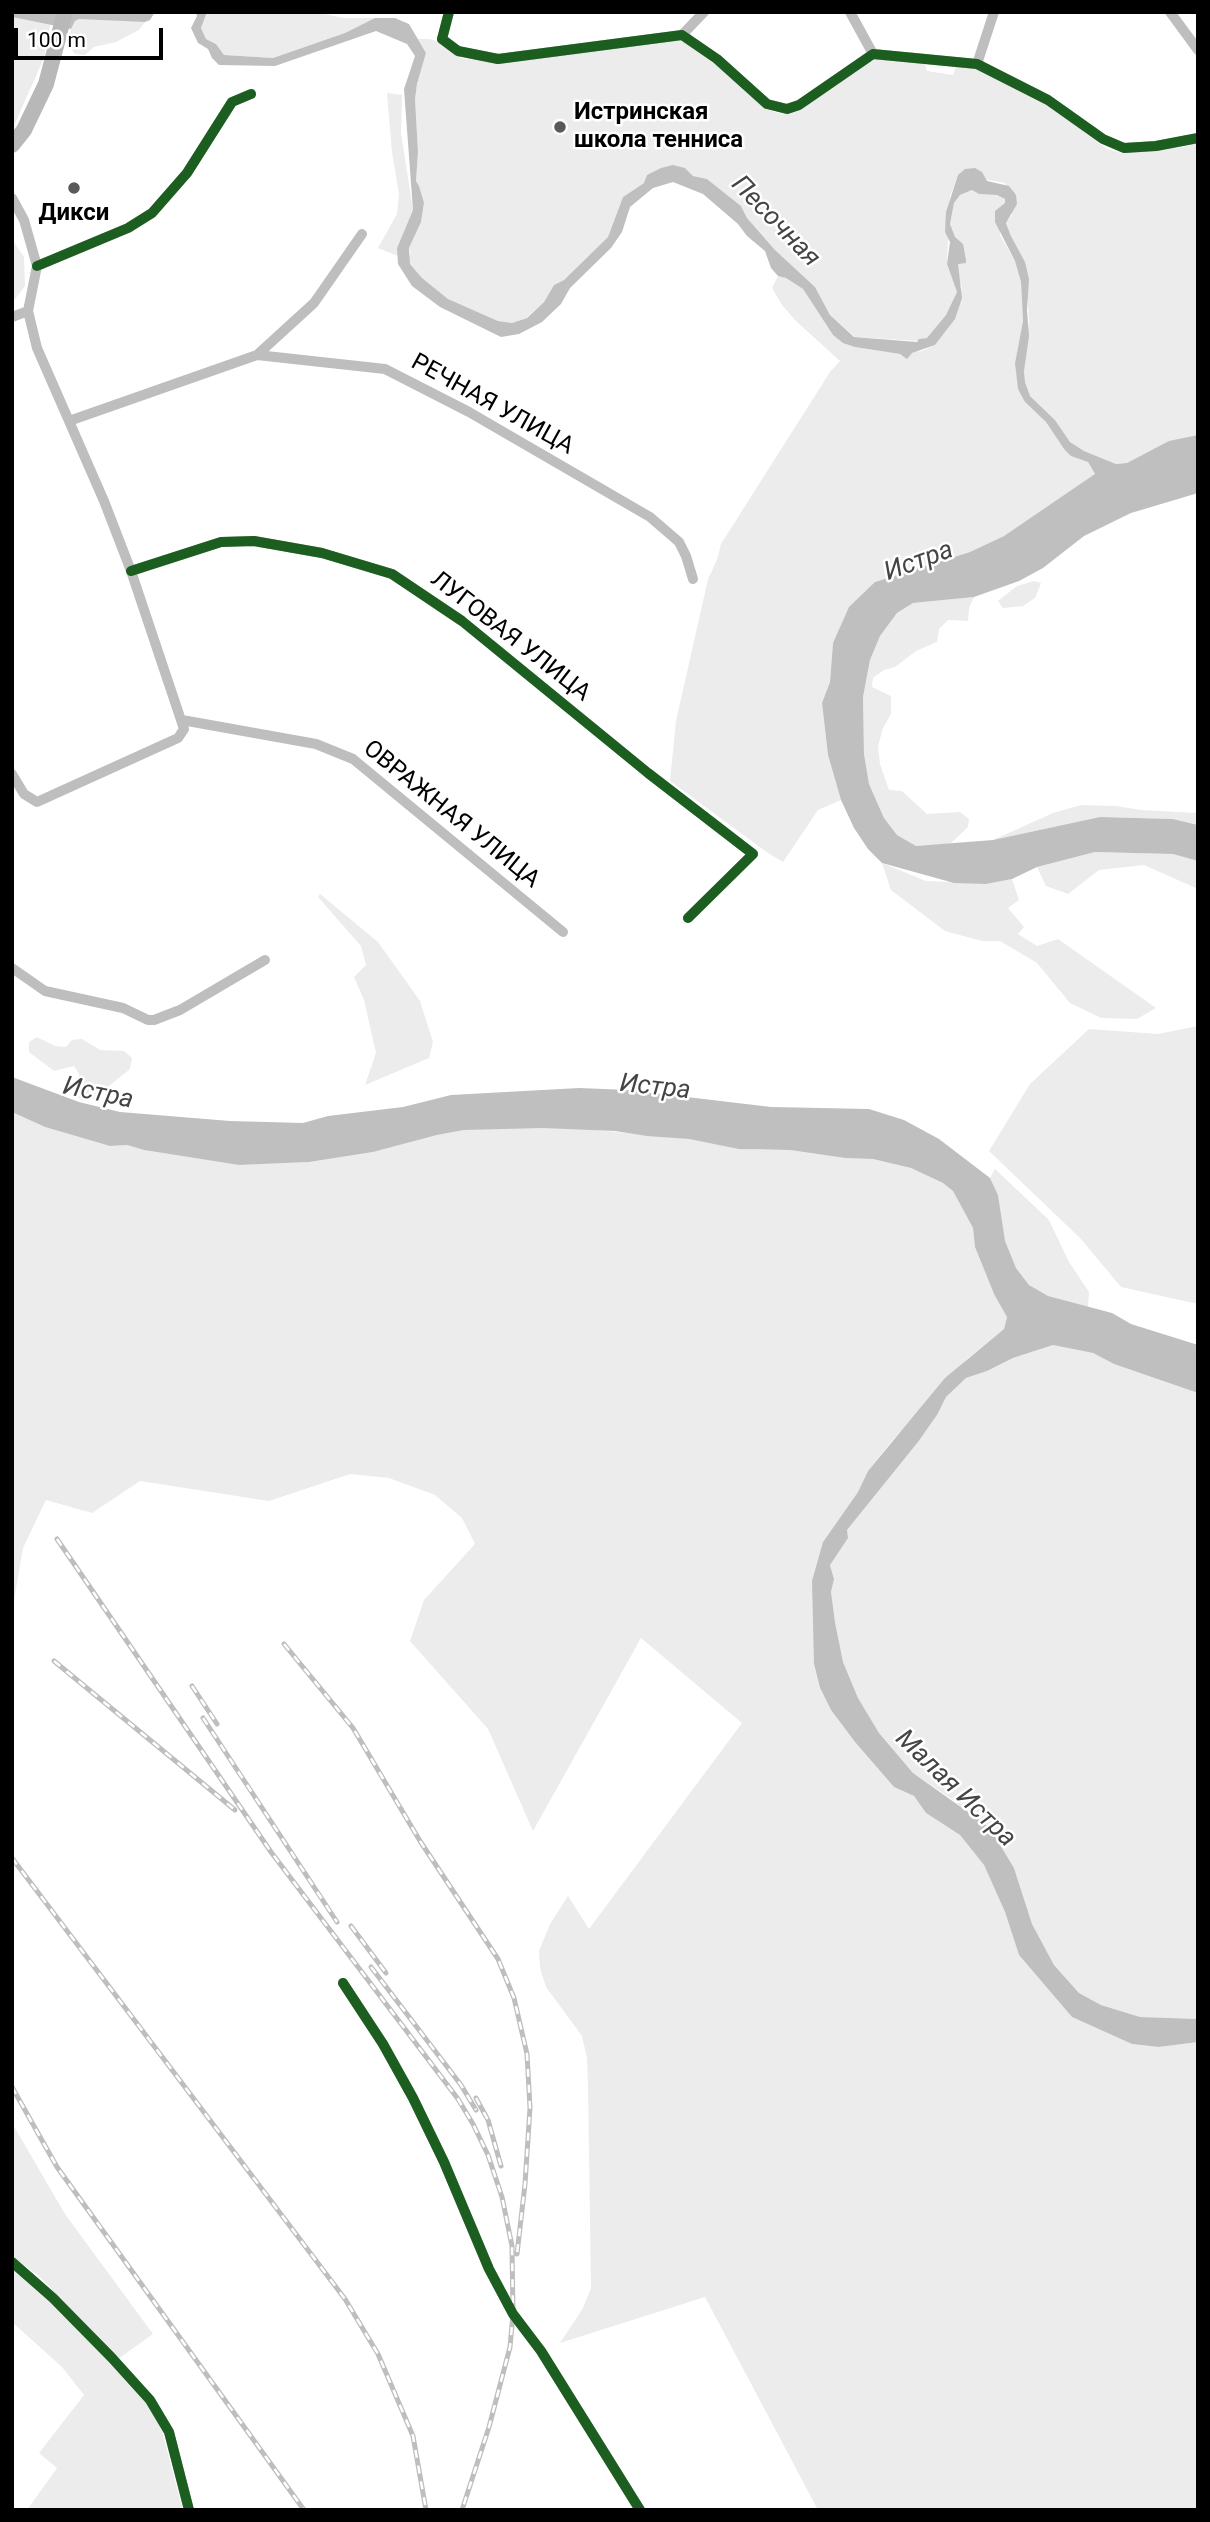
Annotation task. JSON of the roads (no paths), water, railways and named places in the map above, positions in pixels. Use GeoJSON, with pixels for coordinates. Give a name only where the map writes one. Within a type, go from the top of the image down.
{"type":"FeatureCollection","features":[{"type":"Feature","properties":{"kind":"main road"},"geometry":{"type":"LineString","coordinates":[[12,145],[24,131],[46,84],[65,12]]}},
{"type":"Feature","properties":{"kind":"street"},"geometry":{"type":"LineString","coordinates":[[449,12],[442,39],[458,51],[498,59],[682,35],[704,12]]}},
{"type":"Feature","properties":{"kind":"street"},"geometry":{"type":"LineString","coordinates":[[850,12],[873,54]]}},
{"type":"Feature","properties":{"kind":"street"},"geometry":{"type":"LineString","coordinates":[[977,64],[994,12]]}},
{"type":"Feature","properties":{"kind":"street"},"geometry":{"type":"LineString","coordinates":[[1170,12],[1198,50]]}},
{"type":"Feature","properties":{"kind":"street"},"geometry":{"type":"LineString","coordinates":[[682,35],[717,59],[767,104],[787,109],[799,105],[873,54],[977,64],[1048,100],[1103,139],[1124,148],[1156,146],[1198,138]]}},
{"type":"Feature","properties":{"kind":"street"},"geometry":{"type":"LineString","coordinates":[[37,266],[128,228],[152,213],[187,173],[232,102],[251,94]]}},
{"type":"Feature","properties":{"kind":"street"},"geometry":{"type":"LineString","coordinates":[[12,198],[30,238],[37,266],[28,311],[37,348],[104,501],[131,571],[184,729],[178,738],[37,802],[24,793],[12,774]]}},
{"type":"Feature","properties":{"kind":"street"},"geometry":{"type":"LineString","coordinates":[[257,355],[314,303],[362,234]]}},
{"type":"Feature","properties":{"kind":"street"},"geometry":{"type":"LineString","coordinates":[[12,317],[28,311]]}},
{"type":"Feature","properties":{"kind":"street","name":"РЕЧНАЯ УЛИЦА"},"geometry":{"type":"LineString","coordinates":[[69,421],[257,355],[385,369],[469,412],[650,517],[679,542],[693,579]]}},
{"type":"Feature","properties":{"kind":"street","name":"ЛУГОВАЯ УЛИЦА"},"geometry":{"type":"LineString","coordinates":[[131,571],[221,542],[254,541],[322,553],[392,574],[462,621],[648,774],[753,854],[688,918]]}},
{"type":"Feature","properties":{"kind":"street","name":"ОВРАЖНАЯ УЛИЦА"},"geometry":{"type":"LineString","coordinates":[[182,720],[316,744],[353,759],[563,932]]}},
{"type":"Feature","properties":{"kind":"street"},"geometry":{"type":"LineString","coordinates":[[12,968],[45,991],[123,1007],[148,1020],[154,1020],[180,1010],[265,960]]}},
{"type":"Feature","properties":{"kind":"street"},"geometry":{"type":"LineString","coordinates":[[343,1983],[383,2044],[413,2098],[444,2162],[489,2269],[513,2314],[541,2351],[640,2510]]}},
{"type":"Feature","properties":{"kind":"street"},"geometry":{"type":"LineString","coordinates":[[12,2262],[87,2332],[150,2400],[169,2431],[189,2510]]}},
{"type":"Feature","properties":{"kind":"railway"},"geometry":{"type":"LineString","coordinates":[[57,1539],[271,1852],[458,2099],[488,2155],[502,2197],[512,2246],[513,2314],[510,2347],[489,2427],[462,2510]]}},
{"type":"Feature","properties":{"kind":"railway"},"geometry":{"type":"LineString","coordinates":[[284,1644],[353,1728],[420,1841],[498,1959],[514,1998],[527,2054],[530,2108],[517,2254]]}},
{"type":"Feature","properties":{"kind":"railway"},"geometry":{"type":"LineString","coordinates":[[54,1661],[235,1810]]}},
{"type":"Feature","properties":{"kind":"railway"},"geometry":{"type":"LineString","coordinates":[[192,1686],[217,1724]]}},
{"type":"Feature","properties":{"kind":"railway"},"geometry":{"type":"LineString","coordinates":[[203,1718],[337,1922]]}},
{"type":"Feature","properties":{"kind":"railway"},"geometry":{"type":"LineString","coordinates":[[12,1858],[345,2299],[378,2354],[413,2436],[426,2510]]}},
{"type":"Feature","properties":{"kind":"railway"},"geometry":{"type":"LineString","coordinates":[[351,1926],[386,1973]]}},
{"type":"Feature","properties":{"kind":"railway"},"geometry":{"type":"LineString","coordinates":[[371,1967],[461,2085],[476,2110]]}},
{"type":"Feature","properties":{"kind":"railway"},"geometry":{"type":"LineString","coordinates":[[12,2087],[57,2167],[304,2510]]}},
{"type":"Feature","properties":{"kind":"railway"},"geometry":{"type":"LineString","coordinates":[[476,2098],[488,2120],[501,2166]]}},
{"type":"Feature","properties":{"kind":"place","name":"Истринская школа тенниса"},"geometry":{"type":"Point","coordinates":[560,127]}},
{"type":"Feature","properties":{"kind":"place","name":"Дикси"},"geometry":{"type":"Point","coordinates":[74,188]}},
{"type":"Feature","properties":{"kind":"water label","name":"Песочная"},"geometry":{"type":"Point","coordinates":[775,222]}},
{"type":"Feature","properties":{"kind":"water label","name":"Истра"},"geometry":{"type":"Point","coordinates":[919,562]}},
{"type":"Feature","properties":{"kind":"water label","name":"Истра"},"geometry":{"type":"Point","coordinates":[655,1088]}},
{"type":"Feature","properties":{"kind":"water label","name":"Истра"},"geometry":{"type":"Point","coordinates":[98,1094]}},
{"type":"Feature","properties":{"kind":"water label","name":"Малая Истра"},"geometry":{"type":"Point","coordinates":[955,1789]}}]}
